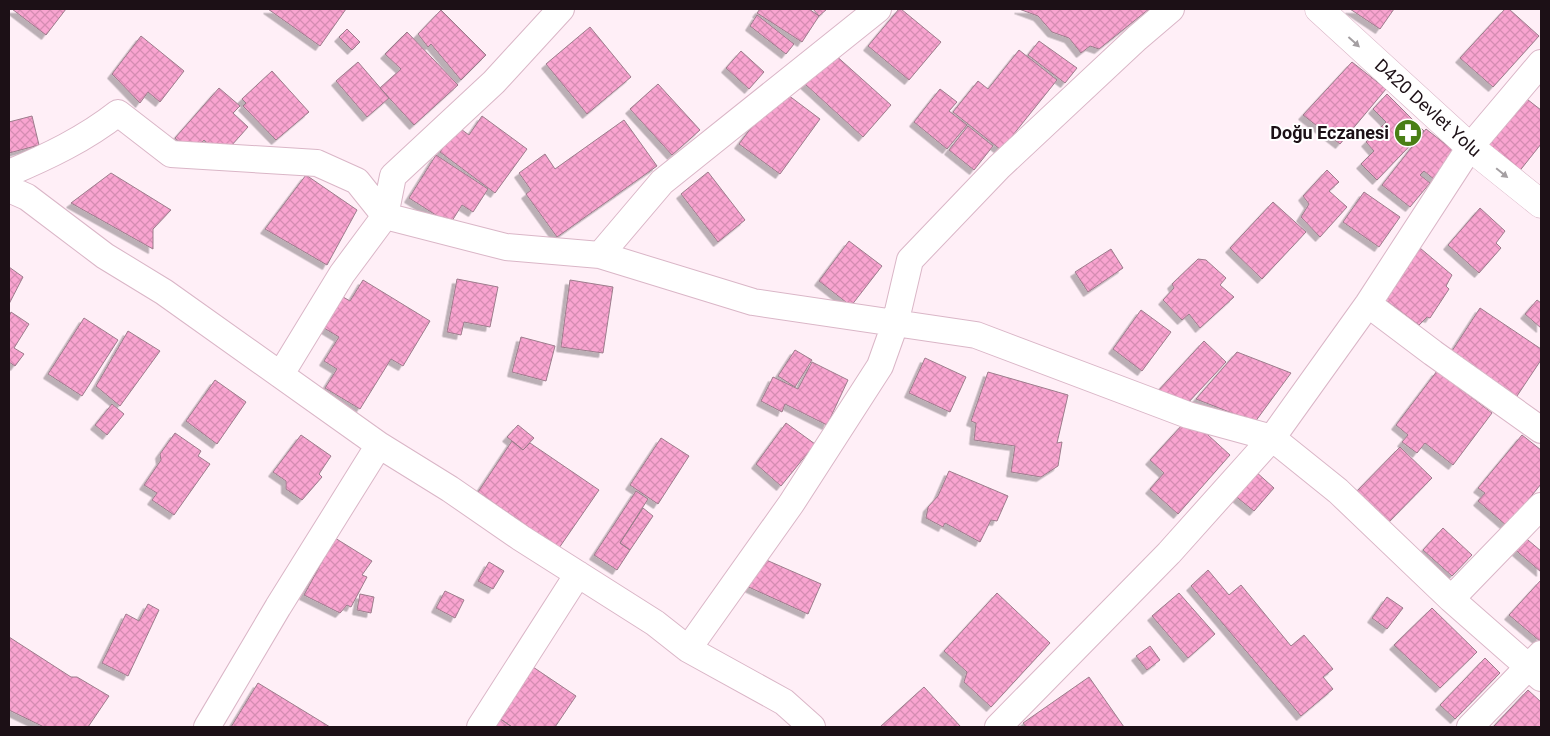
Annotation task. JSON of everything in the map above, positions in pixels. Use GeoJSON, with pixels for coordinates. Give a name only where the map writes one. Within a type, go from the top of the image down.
{"type":"FeatureCollection","features":[{"type":"Feature","properties":{"kind":"street"},"geometry":{"type":"LineString","coordinates":[[281,374],[342,274],[385,216],[393,176],[494,82],[561,9]]}},
{"type":"Feature","properties":{"kind":"street"},"geometry":{"type":"LineString","coordinates":[[600,255],[662,182],[878,9]]}},
{"type":"Feature","properties":{"kind":"street"},"geometry":{"type":"LineString","coordinates":[[688,649],[791,504],[880,366],[895,324],[910,260],[999,167],[1171,9]]}},
{"type":"Feature","properties":{"kind":"street","name":"D420 Devlet Yolu"},"geometry":{"type":"LineString","coordinates":[[1325,11],[1470,147],[1541,204]]}},
{"type":"Feature","properties":{"kind":"street"},"geometry":{"type":"LineString","coordinates":[[998,727],[1169,553],[1272,438],[1368,304],[1470,147],[1541,63]]}},
{"type":"Feature","properties":{"kind":"street"},"geometry":{"type":"LineString","coordinates":[[9,173],[45,158],[102,126],[118,114],[171,154],[317,163],[357,181],[385,216],[506,247],[600,255],[753,302],[976,335],[1188,415],[1272,438],[1338,492],[1451,599],[1537,667],[1470,727]]}},
{"type":"Feature","properties":{"kind":"street"},"geometry":{"type":"LineString","coordinates":[[9,189],[27,197],[105,256],[164,292],[379,445],[450,489],[521,538],[655,624],[688,649],[784,702],[812,727]]}},
{"type":"Feature","properties":{"kind":"street"},"geometry":{"type":"LineString","coordinates":[[1368,304],[1541,430]]}},
{"type":"Feature","properties":{"kind":"street"},"geometry":{"type":"LineString","coordinates":[[207,727],[278,607],[379,445]]}},
{"type":"Feature","properties":{"kind":"street"},"geometry":{"type":"LineString","coordinates":[[1451,599],[1541,506]]}},
{"type":"Feature","properties":{"kind":"street"},"geometry":{"type":"LineString","coordinates":[[480,727],[578,574]]}},
{"type":"Feature","properties":{"kind":"building"},"geometry":{"type":"Polygon","coordinates":[[[12,9],[66,9],[46,35],[12,9]]]}},
{"type":"Feature","properties":{"kind":"building"},"geometry":{"type":"Polygon","coordinates":[[[268,9],[346,9],[320,46],[268,9]]]}},
{"type":"Feature","properties":{"kind":"building"},"geometry":{"type":"Polygon","coordinates":[[[760,9],[809,9],[819,16],[802,42],[757,13],[760,9]]]}},
{"type":"Feature","properties":{"kind":"building"},"geometry":{"type":"Polygon","coordinates":[[[813,9],[827,9],[819,16],[813,9]]]}},
{"type":"Feature","properties":{"kind":"building"},"geometry":{"type":"Polygon","coordinates":[[[899,9],[941,42],[909,80],[868,46],[899,9]]]}},
{"type":"Feature","properties":{"kind":"building"},"geometry":{"type":"Polygon","coordinates":[[[1019,9],[1149,9],[1099,49],[1090,46],[1081,53],[1069,38],[1052,32],[1038,16],[1019,9]]]}},
{"type":"Feature","properties":{"kind":"building"},"geometry":{"type":"Polygon","coordinates":[[[1350,9],[1394,9],[1380,29],[1350,9]]]}},
{"type":"Feature","properties":{"kind":"building"},"geometry":{"type":"Polygon","coordinates":[[[1505,9],[1509,9],[1539,36],[1493,87],[1460,58],[1505,9]]]}},
{"type":"Feature","properties":{"kind":"building"},"geometry":{"type":"Polygon","coordinates":[[[441,10],[486,55],[461,80],[431,44],[428,47],[418,34],[441,10]]]}},
{"type":"Feature","properties":{"kind":"building"},"geometry":{"type":"Polygon","coordinates":[[[757,15],[794,44],[786,54],[750,26],[757,15]]]}},
{"type":"Feature","properties":{"kind":"building"},"geometry":{"type":"Polygon","coordinates":[[[590,27],[631,77],[587,114],[546,64],[590,27]]]}},
{"type":"Feature","properties":{"kind":"building"},"geometry":{"type":"Polygon","coordinates":[[[347,29],[360,42],[352,50],[339,37],[347,29]]]}},
{"type":"Feature","properties":{"kind":"building"},"geometry":{"type":"Polygon","coordinates":[[[407,32],[458,85],[414,125],[380,88],[401,69],[385,54],[407,32]]]}},
{"type":"Feature","properties":{"kind":"building"},"geometry":{"type":"Polygon","coordinates":[[[141,36],[184,71],[160,102],[148,92],[140,103],[112,74],[141,36]]]}},
{"type":"Feature","properties":{"kind":"building"},"geometry":{"type":"Polygon","coordinates":[[[1039,41],[1077,68],[1065,83],[1028,55],[1039,41]]]}},
{"type":"Feature","properties":{"kind":"building"},"geometry":{"type":"Polygon","coordinates":[[[1019,50],[1057,80],[1001,150],[953,112],[978,81],[988,89],[1019,50]]]}},
{"type":"Feature","properties":{"kind":"building"},"geometry":{"type":"Polygon","coordinates":[[[741,51],[764,72],[749,89],[726,68],[741,51]]]}},
{"type":"Feature","properties":{"kind":"building"},"geometry":{"type":"Polygon","coordinates":[[[833,53],[891,105],[863,137],[805,84],[833,53]]]}},
{"type":"Feature","properties":{"kind":"building"},"geometry":{"type":"Polygon","coordinates":[[[358,62],[389,98],[367,117],[336,81],[358,62]]]}},
{"type":"Feature","properties":{"kind":"building"},"geometry":{"type":"Polygon","coordinates":[[[1352,62],[1386,89],[1340,144],[1303,115],[1352,62]]]}},
{"type":"Feature","properties":{"kind":"building"},"geometry":{"type":"Polygon","coordinates":[[[272,71],[309,112],[276,140],[243,106],[246,103],[242,99],[272,71]]]}},
{"type":"Feature","properties":{"kind":"building"},"geometry":{"type":"Polygon","coordinates":[[[658,84],[700,130],[672,155],[630,109],[658,84]]]}},
{"type":"Feature","properties":{"kind":"building"},"geometry":{"type":"Polygon","coordinates":[[[219,88],[240,106],[233,113],[248,127],[222,156],[204,140],[192,153],[175,138],[219,88]]]}},
{"type":"Feature","properties":{"kind":"building"},"geometry":{"type":"Polygon","coordinates":[[[780,89],[820,119],[780,174],[739,144],[780,89]]]}},
{"type":"Feature","properties":{"kind":"building"},"geometry":{"type":"Polygon","coordinates":[[[940,89],[957,102],[949,111],[967,125],[947,149],[914,122],[940,89]]]}},
{"type":"Feature","properties":{"kind":"building"},"geometry":{"type":"Polygon","coordinates":[[[1387,94],[1424,131],[1377,180],[1361,164],[1374,151],[1366,142],[1386,122],[1373,109],[1387,94]]]}},
{"type":"Feature","properties":{"kind":"building"},"geometry":{"type":"Polygon","coordinates":[[[1523,96],[1541,110],[1541,144],[1518,173],[1484,145],[1523,96]]]}},
{"type":"Feature","properties":{"kind":"building"},"geometry":{"type":"Polygon","coordinates":[[[32,116],[39,145],[9,153],[9,122],[32,116]]]}},
{"type":"Feature","properties":{"kind":"building"},"geometry":{"type":"Polygon","coordinates":[[[482,116],[527,149],[495,193],[440,152],[458,127],[469,135],[482,116]]]}},
{"type":"Feature","properties":{"kind":"building"},"geometry":{"type":"Polygon","coordinates":[[[624,120],[657,166],[557,237],[526,194],[531,190],[519,173],[545,154],[555,169],[624,120]]]}},
{"type":"Feature","properties":{"kind":"building"},"geometry":{"type":"Polygon","coordinates":[[[968,126],[993,146],[974,170],[949,150],[968,126]]]}},
{"type":"Feature","properties":{"kind":"building"},"geometry":{"type":"Polygon","coordinates":[[[1426,129],[1457,153],[1435,180],[1424,171],[1420,175],[1430,183],[1410,207],[1382,185],[1426,129]]]}},
{"type":"Feature","properties":{"kind":"building"},"geometry":{"type":"Polygon","coordinates":[[[436,155],[488,189],[473,212],[462,205],[450,224],[409,198],[436,155]]]}},
{"type":"Feature","properties":{"kind":"building"},"geometry":{"type":"Polygon","coordinates":[[[1327,170],[1339,182],[1329,191],[1347,207],[1320,237],[1301,217],[1309,204],[1303,196],[1327,170]]]}},
{"type":"Feature","properties":{"kind":"building"},"geometry":{"type":"Polygon","coordinates":[[[708,172],[745,220],[718,242],[681,194],[708,172]]]}},
{"type":"Feature","properties":{"kind":"building"},"geometry":{"type":"Polygon","coordinates":[[[111,173],[171,210],[153,229],[153,249],[71,203],[111,173]]]}},
{"type":"Feature","properties":{"kind":"building"},"geometry":{"type":"Polygon","coordinates":[[[306,175],[357,210],[327,265],[265,229],[306,175]]]}},
{"type":"Feature","properties":{"kind":"building"},"geometry":{"type":"Polygon","coordinates":[[[1364,192],[1400,217],[1379,247],[1343,222],[1364,192]]]}},
{"type":"Feature","properties":{"kind":"building"},"geometry":{"type":"Polygon","coordinates":[[[1273,202],[1306,232],[1262,279],[1230,248],[1273,202]]]}},
{"type":"Feature","properties":{"kind":"building"},"geometry":{"type":"Polygon","coordinates":[[[1480,208],[1505,231],[1496,243],[1501,248],[1479,273],[1448,245],[1480,208]]]}},
{"type":"Feature","properties":{"kind":"building"},"geometry":{"type":"Polygon","coordinates":[[[849,241],[882,266],[851,306],[819,281],[849,241]]]}},
{"type":"Feature","properties":{"kind":"building"},"geometry":{"type":"Polygon","coordinates":[[[1420,248],[1452,275],[1446,286],[1449,289],[1430,318],[1427,317],[1419,325],[1380,296],[1420,248]]]}},
{"type":"Feature","properties":{"kind":"building"},"geometry":{"type":"Polygon","coordinates":[[[1111,249],[1123,268],[1088,292],[1075,272],[1111,249]]]}},
{"type":"Feature","properties":{"kind":"building"},"geometry":{"type":"Polygon","coordinates":[[[1198,259],[1206,260],[1226,278],[1220,285],[1234,297],[1200,328],[1189,314],[1182,320],[1163,300],[1174,288],[1172,284],[1198,259]]]}},
{"type":"Feature","properties":{"kind":"building"},"geometry":{"type":"Polygon","coordinates":[[[9,267],[23,277],[9,304],[9,267]]]}},
{"type":"Feature","properties":{"kind":"building"},"geometry":{"type":"Polygon","coordinates":[[[457,279],[498,287],[490,327],[464,322],[461,335],[447,332],[457,279]]]}},
{"type":"Feature","properties":{"kind":"building"},"geometry":{"type":"Polygon","coordinates":[[[363,280],[430,321],[403,366],[391,359],[360,409],[325,388],[337,369],[324,361],[339,337],[324,328],[343,297],[350,301],[363,280]]]}},
{"type":"Feature","properties":{"kind":"building"},"geometry":{"type":"Polygon","coordinates":[[[570,280],[613,287],[603,353],[561,347],[570,280]]]}},
{"type":"Feature","properties":{"kind":"building"},"geometry":{"type":"Polygon","coordinates":[[[1537,300],[1541,303],[1541,328],[1525,314],[1537,300]]]}},
{"type":"Feature","properties":{"kind":"building"},"geometry":{"type":"Polygon","coordinates":[[[1480,308],[1541,349],[1541,360],[1515,399],[1450,354],[1480,308]]]}},
{"type":"Feature","properties":{"kind":"building"},"geometry":{"type":"Polygon","coordinates":[[[1141,310],[1171,332],[1142,371],[1113,349],[1141,310]]]}},
{"type":"Feature","properties":{"kind":"building"},"geometry":{"type":"Polygon","coordinates":[[[11,312],[29,324],[14,348],[24,354],[15,366],[9,362],[9,317],[11,312]]]}},
{"type":"Feature","properties":{"kind":"building"},"geometry":{"type":"Polygon","coordinates":[[[84,318],[118,340],[82,396],[48,374],[84,318]]]}},
{"type":"Feature","properties":{"kind":"building"},"geometry":{"type":"Polygon","coordinates":[[[128,331],[160,351],[120,406],[96,386],[128,331]]]}},
{"type":"Feature","properties":{"kind":"building"},"geometry":{"type":"Polygon","coordinates":[[[521,337],[555,346],[546,381],[512,372],[521,337]]]}},
{"type":"Feature","properties":{"kind":"building"},"geometry":{"type":"Polygon","coordinates":[[[1204,341],[1226,362],[1186,405],[1157,392],[1204,341]]]}},
{"type":"Feature","properties":{"kind":"building"},"geometry":{"type":"Polygon","coordinates":[[[795,350],[812,360],[795,387],[778,376],[795,350]]]}},
{"type":"Feature","properties":{"kind":"building"},"geometry":{"type":"Polygon","coordinates":[[[1237,352],[1291,373],[1255,422],[1196,399],[1237,352]]]}},
{"type":"Feature","properties":{"kind":"building"},"geometry":{"type":"Polygon","coordinates":[[[925,358],[966,377],[950,412],[909,393],[925,358]]]}},
{"type":"Feature","properties":{"kind":"building"},"geometry":{"type":"Polygon","coordinates":[[[812,362],[848,380],[827,425],[785,404],[782,412],[761,401],[773,377],[798,389],[812,362]]]}},
{"type":"Feature","properties":{"kind":"building"},"geometry":{"type":"Polygon","coordinates":[[[1437,371],[1492,413],[1453,465],[1425,443],[1417,453],[1402,442],[1408,435],[1396,425],[1437,371]]]}},
{"type":"Feature","properties":{"kind":"building"},"geometry":{"type":"Polygon","coordinates":[[[988,372],[1068,395],[1057,443],[1062,442],[1058,466],[1041,477],[1011,472],[1015,446],[974,440],[976,423],[971,421],[988,372]]]}},
{"type":"Feature","properties":{"kind":"building"},"geometry":{"type":"Polygon","coordinates":[[[215,380],[246,402],[217,444],[186,421],[215,380]]]}},
{"type":"Feature","properties":{"kind":"building"},"geometry":{"type":"Polygon","coordinates":[[[112,404],[124,414],[107,435],[95,425],[112,404]]]}},
{"type":"Feature","properties":{"kind":"building"},"geometry":{"type":"Polygon","coordinates":[[[786,423],[815,444],[781,486],[756,464],[786,423]]]}},
{"type":"Feature","properties":{"kind":"building"},"geometry":{"type":"Polygon","coordinates":[[[1183,424],[1197,425],[1230,455],[1178,514],[1150,489],[1164,473],[1150,460],[1183,424]]]}},
{"type":"Feature","properties":{"kind":"building"},"geometry":{"type":"Polygon","coordinates":[[[518,425],[534,438],[523,450],[507,437],[518,425]]]}},
{"type":"Feature","properties":{"kind":"building"},"geometry":{"type":"Polygon","coordinates":[[[175,433],[201,451],[198,456],[210,464],[174,515],[152,500],[157,493],[144,485],[161,460],[160,454],[175,433]]]}},
{"type":"Feature","properties":{"kind":"building"},"geometry":{"type":"Polygon","coordinates":[[[301,435],[331,456],[319,474],[322,477],[302,500],[286,489],[286,481],[273,472],[301,435]]]}},
{"type":"Feature","properties":{"kind":"building"},"geometry":{"type":"Polygon","coordinates":[[[1522,435],[1541,450],[1541,484],[1507,526],[1478,501],[1485,493],[1478,488],[1522,435]]]}},
{"type":"Feature","properties":{"kind":"building"},"geometry":{"type":"Polygon","coordinates":[[[661,438],[689,456],[658,504],[630,485],[661,438]]]}},
{"type":"Feature","properties":{"kind":"building"},"geometry":{"type":"Polygon","coordinates":[[[512,441],[523,450],[530,443],[599,490],[559,548],[478,492],[512,441]]]}},
{"type":"Feature","properties":{"kind":"building"},"geometry":{"type":"Polygon","coordinates":[[[1400,447],[1432,478],[1386,525],[1354,494],[1400,447]]]}},
{"type":"Feature","properties":{"kind":"building"},"geometry":{"type":"Polygon","coordinates":[[[949,471],[1008,496],[997,521],[991,520],[980,542],[945,523],[943,527],[926,518],[928,507],[938,496],[949,471]]]}},
{"type":"Feature","properties":{"kind":"building"},"geometry":{"type":"Polygon","coordinates":[[[1255,471],[1274,488],[1254,511],[1234,495],[1255,471]]]}},
{"type":"Feature","properties":{"kind":"building"},"geometry":{"type":"Polygon","coordinates":[[[636,491],[648,499],[620,543],[630,550],[617,570],[594,555],[636,491]]]}},
{"type":"Feature","properties":{"kind":"building"},"geometry":{"type":"Polygon","coordinates":[[[643,508],[653,516],[630,550],[620,543],[643,508]]]}},
{"type":"Feature","properties":{"kind":"building"},"geometry":{"type":"Polygon","coordinates":[[[1443,528],[1472,555],[1452,576],[1423,550],[1443,528]]]}},
{"type":"Feature","properties":{"kind":"building"},"geometry":{"type":"Polygon","coordinates":[[[1522,535],[1541,551],[1541,572],[1512,547],[1522,535]]]}},
{"type":"Feature","properties":{"kind":"building"},"geometry":{"type":"Polygon","coordinates":[[[335,538],[372,561],[362,575],[367,577],[351,607],[347,605],[340,613],[304,595],[335,538]]]}},
{"type":"Feature","properties":{"kind":"building"},"geometry":{"type":"Polygon","coordinates":[[[764,559],[821,584],[808,614],[742,584],[764,559]]]}},
{"type":"Feature","properties":{"kind":"building"},"geometry":{"type":"Polygon","coordinates":[[[489,562],[504,571],[493,589],[478,581],[489,562]]]}},
{"type":"Feature","properties":{"kind":"building"},"geometry":{"type":"Polygon","coordinates":[[[1208,570],[1229,595],[1241,585],[1291,646],[1304,635],[1333,669],[1323,677],[1333,689],[1301,716],[1191,586],[1208,570]]]}},
{"type":"Feature","properties":{"kind":"building"},"geometry":{"type":"Polygon","coordinates":[[[1541,580],[1541,642],[1509,615],[1541,580]]]}},
{"type":"Feature","properties":{"kind":"building"},"geometry":{"type":"Polygon","coordinates":[[[445,591],[464,600],[455,618],[436,608],[445,591]]]}},
{"type":"Feature","properties":{"kind":"building"},"geometry":{"type":"Polygon","coordinates":[[[997,593],[1050,643],[991,707],[964,682],[967,672],[944,651],[997,593]]]}},
{"type":"Feature","properties":{"kind":"building"},"geometry":{"type":"Polygon","coordinates":[[[1179,593],[1215,634],[1188,658],[1152,616],[1179,593]]]}},
{"type":"Feature","properties":{"kind":"building"},"geometry":{"type":"Polygon","coordinates":[[[360,594],[374,597],[371,613],[357,610],[360,594]]]}},
{"type":"Feature","properties":{"kind":"building"},"geometry":{"type":"Polygon","coordinates":[[[1387,597],[1403,608],[1387,629],[1372,618],[1387,597]]]}},
{"type":"Feature","properties":{"kind":"building"},"geometry":{"type":"Polygon","coordinates":[[[148,604],[159,610],[128,676],[102,663],[126,614],[139,621],[148,604]]]}},
{"type":"Feature","properties":{"kind":"building"},"geometry":{"type":"Polygon","coordinates":[[[1432,608],[1477,652],[1440,688],[1394,645],[1432,608]]]}},
{"type":"Feature","properties":{"kind":"building"},"geometry":{"type":"Polygon","coordinates":[[[9,637],[71,677],[77,677],[109,696],[88,727],[44,727],[9,710],[9,637]]]}},
{"type":"Feature","properties":{"kind":"building"},"geometry":{"type":"Polygon","coordinates":[[[1150,646],[1160,660],[1147,670],[1136,656],[1150,646]]]}},
{"type":"Feature","properties":{"kind":"building"},"geometry":{"type":"Polygon","coordinates":[[[1485,658],[1500,673],[1455,719],[1440,705],[1485,658]]]}},
{"type":"Feature","properties":{"kind":"building"},"geometry":{"type":"Polygon","coordinates":[[[533,667],[576,696],[555,727],[512,727],[499,718],[533,667]]]}},
{"type":"Feature","properties":{"kind":"building"},"geometry":{"type":"Polygon","coordinates":[[[1089,677],[1124,727],[1026,727],[1023,723],[1089,677]]]}},
{"type":"Feature","properties":{"kind":"building"},"geometry":{"type":"Polygon","coordinates":[[[258,683],[330,727],[231,727],[258,683]]]}},
{"type":"Feature","properties":{"kind":"building"},"geometry":{"type":"Polygon","coordinates":[[[924,687],[961,727],[880,727],[924,687]]]}},
{"type":"Feature","properties":{"kind":"building"},"geometry":{"type":"Polygon","coordinates":[[[1528,690],[1541,702],[1541,727],[1493,727],[1528,690]]]}},
{"type":"Feature","properties":{"kind":"building"},"geometry":{"type":"Polygon","coordinates":[[[499,718],[512,727],[492,727],[499,718]]]}},
{"type":"Feature","properties":{"kind":"place","name":"Doğu Eczanesi"},"geometry":{"type":"Point","coordinates":[1408,133]}}]}
